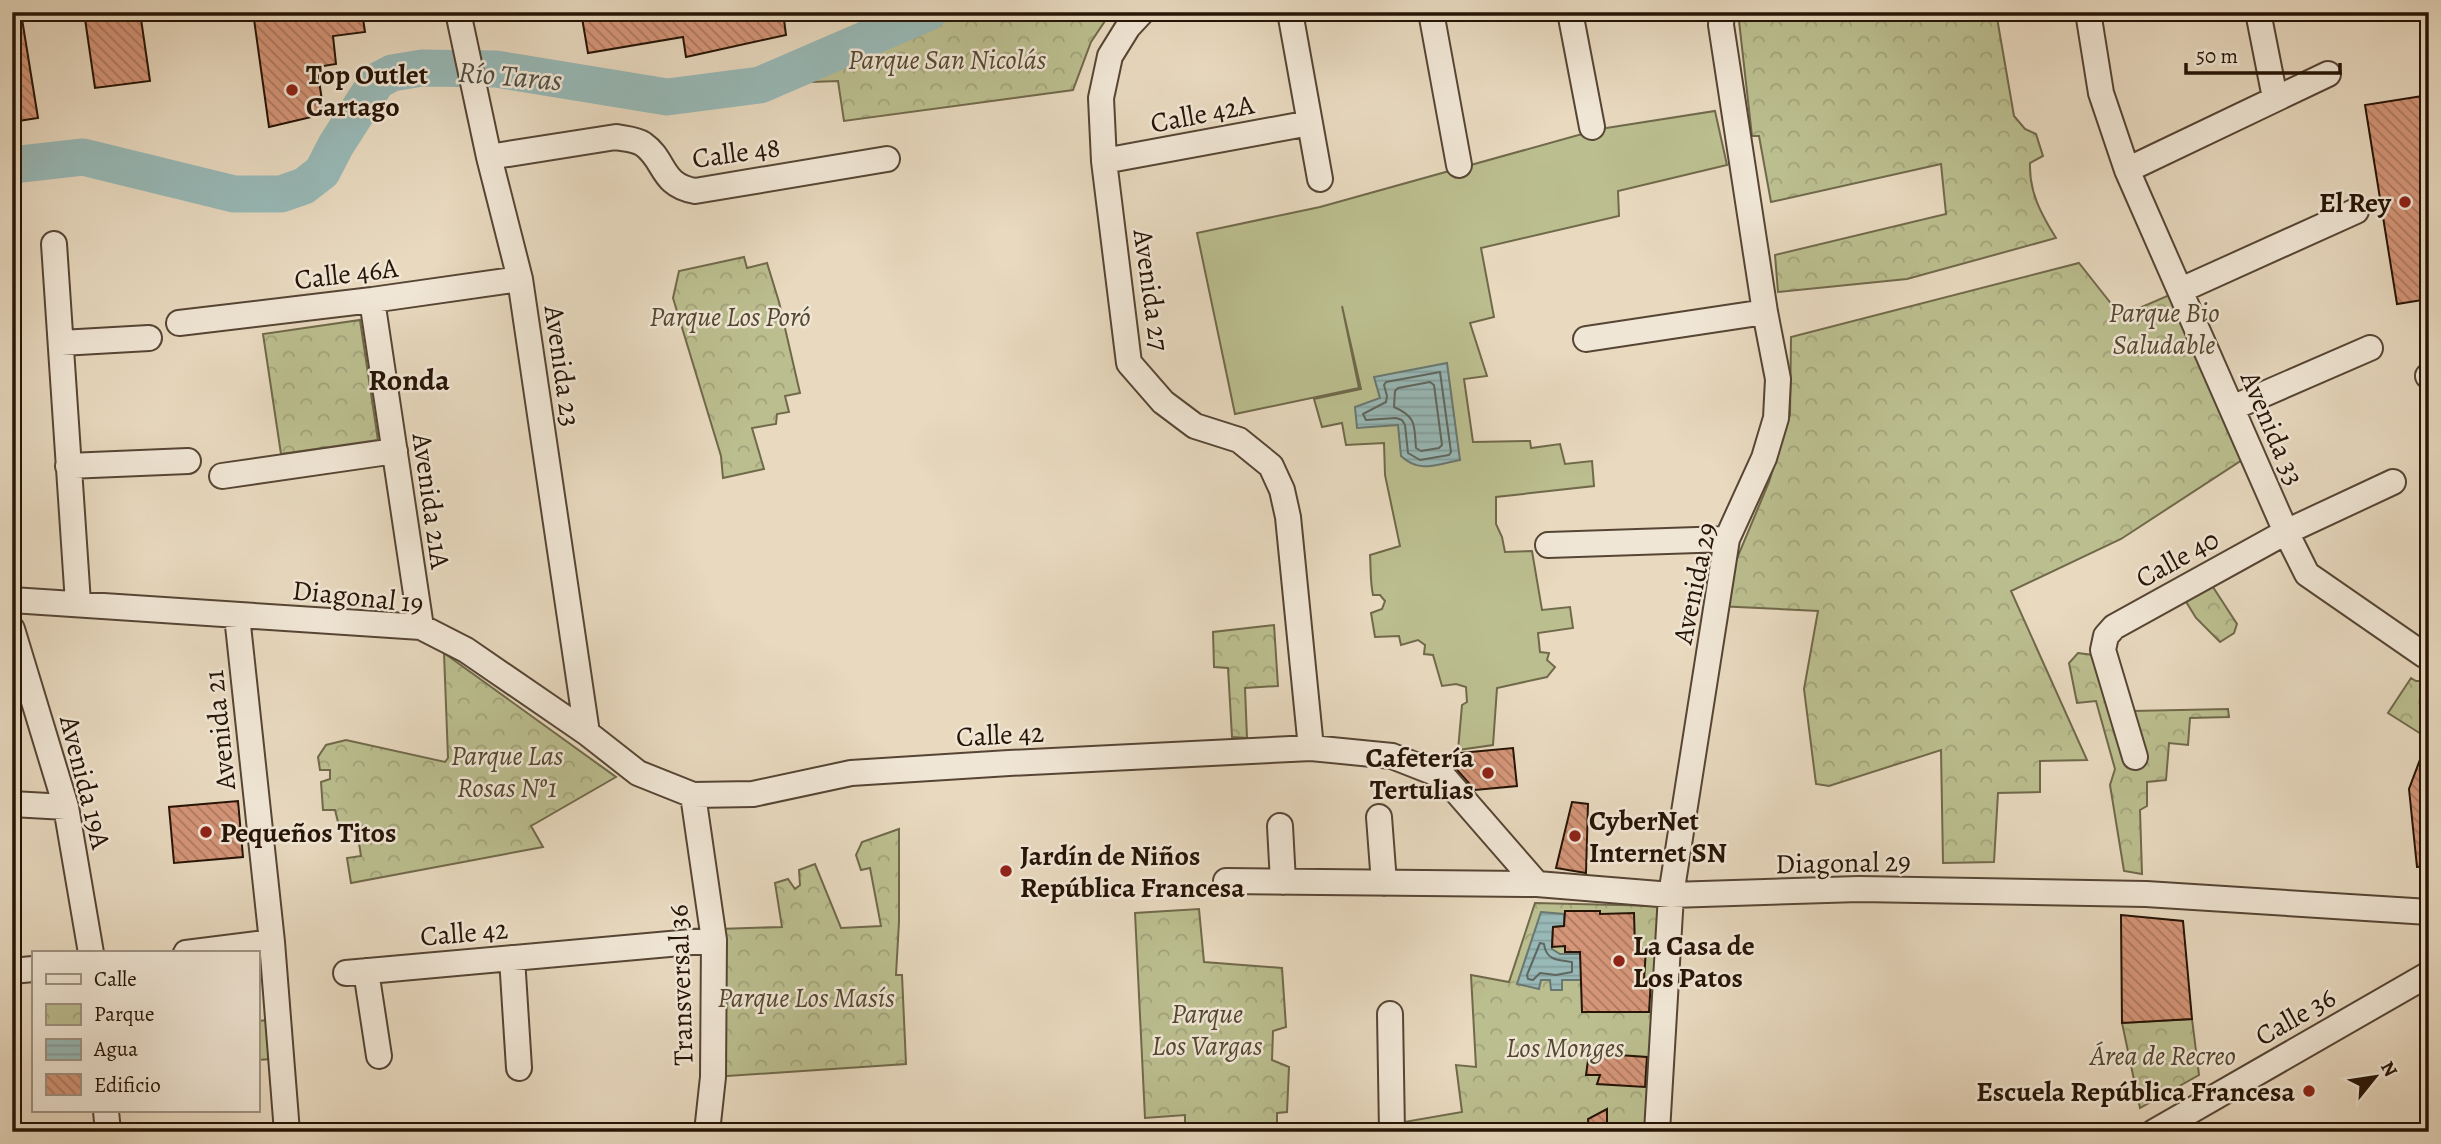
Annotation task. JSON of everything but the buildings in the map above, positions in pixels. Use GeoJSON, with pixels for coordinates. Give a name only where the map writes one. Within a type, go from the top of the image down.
{"type":"FeatureCollection","features":[{"type":"Feature","properties":{"kind":"street","name":"Avenida 23"},"geometry":{"type":"LineString","coordinates":[[458,12],[473,89],[520,279],[587,733]]}},
{"type":"Feature","properties":{"kind":"street","name":"Avenida 27"},"geometry":{"type":"LineString","coordinates":[[1142,12],[1128,27],[1110,56],[1101,98],[1104,161],[1129,363],[1163,402],[1195,426],[1239,440],[1272,466],[1282,490],[1288,517],[1311,748]]}},
{"type":"Feature","properties":{"kind":"street"},"geometry":{"type":"LineString","coordinates":[[1290,12],[1320,178]]}},
{"type":"Feature","properties":{"kind":"street"},"geometry":{"type":"LineString","coordinates":[[1431,12],[1459,165]]}},
{"type":"Feature","properties":{"kind":"street"},"geometry":{"type":"LineString","coordinates":[[1570,12],[1592,127]]}},
{"type":"Feature","properties":{"kind":"street","name":"Avenida 29"},"geometry":{"type":"LineString","coordinates":[[1657,1132],[1671,895],[1727,539],[1764,458],[1776,418],[1778,379],[1765,312],[1721,12]]}},
{"type":"Feature","properties":{"kind":"street","name":"Avenida 33"},"geometry":{"type":"LineString","coordinates":[[2088,12],[2101,93],[2127,170],[2286,532],[2308,574],[2424,655]]}},
{"type":"Feature","properties":{"kind":"street"},"geometry":{"type":"LineString","coordinates":[[2258,12],[2276,99]]}},
{"type":"Feature","properties":{"kind":"street"},"geometry":{"type":"LineString","coordinates":[[2127,170],[2328,74]]}},
{"type":"Feature","properties":{"kind":"street","name":"Calle 42A"},"geometry":{"type":"LineString","coordinates":[[1104,161],[1310,123]]}},
{"type":"Feature","properties":{"kind":"street","name":"Calle 48"},"geometry":{"type":"LineString","coordinates":[[489,157],[616,137],[645,145],[672,182],[680,189],[695,191],[887,159]]}},
{"type":"Feature","properties":{"kind":"street"},"geometry":{"type":"LineString","coordinates":[[2181,290],[2356,211]]}},
{"type":"Feature","properties":{"kind":"street"},"geometry":{"type":"LineString","coordinates":[[54,244],[78,603]]}},
{"type":"Feature","properties":{"kind":"street","name":"Calle 46A"},"geometry":{"type":"LineString","coordinates":[[179,323],[520,279]]}},
{"type":"Feature","properties":{"kind":"street","name":"Avenida 21A"},"geometry":{"type":"LineString","coordinates":[[372,300],[421,628]]}},
{"type":"Feature","properties":{"kind":"street"},"geometry":{"type":"LineString","coordinates":[[1586,339],[1765,312]]}},
{"type":"Feature","properties":{"kind":"street"},"geometry":{"type":"LineString","coordinates":[[61,343],[149,338]]}},
{"type":"Feature","properties":{"kind":"street"},"geometry":{"type":"LineString","coordinates":[[2232,408],[2370,348]]}},
{"type":"Feature","properties":{"kind":"street"},"geometry":{"type":"LineString","coordinates":[[222,476],[395,451]]}},
{"type":"Feature","properties":{"kind":"street"},"geometry":{"type":"LineString","coordinates":[[68,466],[188,461]]}},
{"type":"Feature","properties":{"kind":"street","name":"Calle 40"},"geometry":{"type":"LineString","coordinates":[[2135,757],[2103,650],[2106,636],[2114,627],[2286,532],[2393,482]]}},
{"type":"Feature","properties":{"kind":"street"},"geometry":{"type":"LineString","coordinates":[[1548,545],[1727,539]]}},
{"type":"Feature","properties":{"kind":"street","name":"Diagonal 19"},"geometry":{"type":"LineString","coordinates":[[12,600],[421,628],[466,650],[587,733],[638,773],[693,795]]}},
{"type":"Feature","properties":{"kind":"street","name":"Avenida 21"},"geometry":{"type":"LineString","coordinates":[[237,616],[272,942],[287,1132]]}},
{"type":"Feature","properties":{"kind":"street","name":"Avenida 19A"},"geometry":{"type":"LineString","coordinates":[[12,629],[66,807],[91,951]]}},
{"type":"Feature","properties":{"kind":"street"},"geometry":{"type":"LineString","coordinates":[[1311,748],[1392,757],[1443,776],[1537,884]]}},
{"type":"Feature","properties":{"kind":"street","name":"Calle 42"},"geometry":{"type":"LineString","coordinates":[[693,795],[753,794],[851,773],[1311,748]]}},
{"type":"Feature","properties":{"kind":"street","name":"Transversal 36"},"geometry":{"type":"LineString","coordinates":[[693,795],[714,940],[713,1077],[707,1132]]}},
{"type":"Feature","properties":{"kind":"street"},"geometry":{"type":"LineString","coordinates":[[12,804],[66,807]]}},
{"type":"Feature","properties":{"kind":"street"},"geometry":{"type":"LineString","coordinates":[[1379,817],[1384,883]]}},
{"type":"Feature","properties":{"kind":"street"},"geometry":{"type":"LineString","coordinates":[[1280,826],[1283,882]]}},
{"type":"Feature","properties":{"kind":"street","name":"Diagonal 29"},"geometry":{"type":"LineString","coordinates":[[1226,881],[1537,884],[1671,895],[1859,890],[2146,894],[2429,912]]}},
{"type":"Feature","properties":{"kind":"street","name":"Calle 42"},"geometry":{"type":"LineString","coordinates":[[379,1056],[356,972],[714,940]]}},
{"type":"Feature","properties":{"kind":"street"},"geometry":{"type":"LineString","coordinates":[[202,951],[272,942]]}},
{"type":"Feature","properties":{"kind":"street"},"geometry":{"type":"LineString","coordinates":[[512,958],[519,1068]]}},
{"type":"Feature","properties":{"kind":"street"},"geometry":{"type":"LineString","coordinates":[[12,971],[32,969]]}},
{"type":"Feature","properties":{"kind":"street","name":"Calle 36"},"geometry":{"type":"LineString","coordinates":[[2154,1132],[2429,974]]}},
{"type":"Feature","properties":{"kind":"street"},"geometry":{"type":"LineString","coordinates":[[1390,1014],[1392,1132]]}},
{"type":"Feature","properties":{"kind":"street"},"geometry":{"type":"LineString","coordinates":[[106,1112],[108,1132]]}},
{"type":"Feature","properties":{"kind":"green space","name":"Parque San Nicolás"},"geometry":{"type":"Polygon","coordinates":[[[934,12],[1111,12],[1091,42],[1073,90],[844,121],[838,81],[811,82],[807,67],[934,12]]]}},
{"type":"Feature","properties":{"kind":"green space"},"geometry":{"type":"Polygon","coordinates":[[[1738,12],[1996,12],[2014,116],[2025,129],[2036,134],[2043,156],[2030,163],[2034,193],[2056,238],[1907,279],[1778,292],[1775,255],[1946,214],[1941,164],[1771,202],[1759,136],[1752,136],[1738,12]]]}},
{"type":"Feature","properties":{"kind":"green space"},"geometry":{"type":"Polygon","coordinates":[[[1715,111],[1727,165],[1618,191],[1619,216],[1481,248],[1494,317],[1470,323],[1487,376],[1464,379],[1473,442],[1530,441],[1531,448],[1560,444],[1565,464],[1592,461],[1594,486],[1496,497],[1496,524],[1505,552],[1532,551],[1542,610],[1570,607],[1573,628],[1538,633],[1540,652],[1549,653],[1547,660],[1555,667],[1547,677],[1497,688],[1493,745],[1458,750],[1462,705],[1467,702],[1466,687],[1456,684],[1442,686],[1433,655],[1424,654],[1425,645],[1418,640],[1401,645],[1399,636],[1375,637],[1371,613],[1382,609],[1385,601],[1380,595],[1373,595],[1370,555],[1400,546],[1385,475],[1384,443],[1346,445],[1342,423],[1322,427],[1314,399],[1361,389],[1342,306],[1359,388],[1235,414],[1197,233],[1320,207],[1600,129],[1715,111]]]}},
{"type":"Feature","properties":{"kind":"green space","name":"Parque Los Poró"},"geometry":{"type":"Polygon","coordinates":[[[744,257],[747,268],[767,263],[800,393],[785,396],[789,412],[777,414],[776,424],[752,428],[764,469],[723,478],[721,456],[673,298],[679,271],[744,257]]]}},
{"type":"Feature","properties":{"kind":"green space","name":"Parque Bio Saludable"},"geometry":{"type":"Polygon","coordinates":[[[2079,263],[2121,316],[2181,290],[2245,458],[2121,539],[2011,591],[2087,760],[2040,761],[2040,792],[1998,793],[1994,862],[1943,863],[1941,750],[1829,786],[1816,784],[1804,689],[1818,611],[1717,606],[1769,482],[1790,414],[1791,337],[2079,263]]]}},
{"type":"Feature","properties":{"kind":"green space"},"geometry":{"type":"Polygon","coordinates":[[[360,320],[378,440],[281,454],[263,334],[360,320]]]}},
{"type":"Feature","properties":{"kind":"green space"},"geometry":{"type":"Polygon","coordinates":[[[2211,584],[2237,624],[2234,633],[2220,642],[2196,618],[2185,600],[2211,584]]]}},
{"type":"Feature","properties":{"kind":"green space"},"geometry":{"type":"Polygon","coordinates":[[[1274,625],[1278,686],[1245,688],[1247,738],[1232,737],[1228,668],[1214,667],[1213,632],[1274,625]]]}},
{"type":"Feature","properties":{"kind":"green space","name":"Parque Las Rosas Nº1"},"geometry":{"type":"Polygon","coordinates":[[[444,653],[616,777],[531,826],[543,847],[351,883],[347,858],[361,856],[357,830],[340,830],[335,810],[323,810],[321,782],[330,779],[330,770],[320,770],[318,757],[326,745],[346,740],[445,762],[448,758],[444,653]]]}},
{"type":"Feature","properties":{"kind":"green space"},"geometry":{"type":"Polygon","coordinates":[[[2078,653],[2093,655],[2132,711],[2228,709],[2229,717],[2190,718],[2188,745],[2169,743],[2166,780],[2147,782],[2147,806],[2140,810],[2142,874],[2124,871],[2110,785],[2115,769],[2096,701],[2077,703],[2069,663],[2078,653]]]}},
{"type":"Feature","properties":{"kind":"green space"},"geometry":{"type":"Polygon","coordinates":[[[2411,678],[2416,681],[2429,681],[2429,739],[2388,713],[2411,678]]]}},
{"type":"Feature","properties":{"kind":"green space","name":"Parque Los Masís"},"geometry":{"type":"Polygon","coordinates":[[[899,829],[896,975],[902,975],[906,1064],[713,1077],[718,929],[782,927],[775,883],[788,879],[795,889],[800,885],[799,870],[815,864],[841,928],[881,926],[870,868],[861,870],[856,855],[862,842],[899,829]]]}},
{"type":"Feature","properties":{"kind":"green space","name":"Los Monges"},"geometry":{"type":"Polygon","coordinates":[[[1535,903],[1659,906],[1645,1132],[1404,1132],[1404,1122],[1462,1112],[1456,1065],[1476,1067],[1471,975],[1509,982],[1535,903]]]}},
{"type":"Feature","properties":{"kind":"green space","name":"Parque Los Vargas"},"geometry":{"type":"Polygon","coordinates":[[[1199,909],[1204,962],[1282,968],[1286,1027],[1273,1031],[1272,1060],[1289,1067],[1287,1112],[1277,1113],[1277,1132],[1199,1132],[1199,1126],[1185,1125],[1185,1115],[1145,1118],[1135,913],[1199,909]]]}},
{"type":"Feature","properties":{"kind":"green space","name":"Área de Recreo"},"geometry":{"type":"Polygon","coordinates":[[[2192,1019],[2199,1075],[2140,1108],[2122,1023],[2192,1019]]]}},
{"type":"Feature","properties":{"kind":"green space"},"geometry":{"type":"Polygon","coordinates":[[[268,1020],[272,1059],[259,1060],[259,1021],[268,1020]]]}},
{"type":"Feature","properties":{"kind":"water"},"geometry":{"type":"Polygon","coordinates":[[[1447,363],[1460,460],[1429,466],[1415,465],[1401,456],[1398,425],[1357,428],[1355,407],[1380,398],[1374,377],[1447,363]]]}},
{"type":"Feature","properties":{"kind":"water"},"geometry":{"type":"Polygon","coordinates":[[[1541,912],[1564,914],[1564,926],[1553,927],[1552,949],[1560,954],[1581,954],[1581,980],[1562,980],[1562,990],[1551,990],[1550,980],[1541,980],[1539,989],[1517,984],[1541,912]]]}},
{"type":"Feature","properties":{"kind":"waterway","name":"Río Taras"},"geometry":{"type":"LineString","coordinates":[[12,165],[83,157],[234,194],[281,194],[304,186],[322,172],[377,81],[392,73],[422,68],[496,69],[667,97],[760,85],[929,12]]}},
{"type":"Feature","properties":{"kind":"place","name":"Top Outlet Cartago"},"geometry":{"type":"Point","coordinates":[292,90]}},
{"type":"Feature","properties":{"kind":"place","name":"El Rey"},"geometry":{"type":"Point","coordinates":[2405,202]}},
{"type":"Feature","properties":{"kind":"place","name":"Cafetería Tertulias"},"geometry":{"type":"Point","coordinates":[1488,773]}},
{"type":"Feature","properties":{"kind":"place","name":"Pequeños Titos"},"geometry":{"type":"Point","coordinates":[206,832]}},
{"type":"Feature","properties":{"kind":"place","name":"CyberNet Internet SN"},"geometry":{"type":"Point","coordinates":[1575,836]}},
{"type":"Feature","properties":{"kind":"place","name":"Jardín de Niños República Francesa"},"geometry":{"type":"Point","coordinates":[1006,871]}},
{"type":"Feature","properties":{"kind":"place","name":"La Casa de Los Patos"},"geometry":{"type":"Point","coordinates":[1619,961]}},
{"type":"Feature","properties":{"kind":"place","name":"Escuela República Francesa"},"geometry":{"type":"Point","coordinates":[2309,1091]}},
{"type":"Feature","properties":{"kind":"district","name":"Ronda"},"geometry":{"type":"Point","coordinates":[409,380]}}]}
